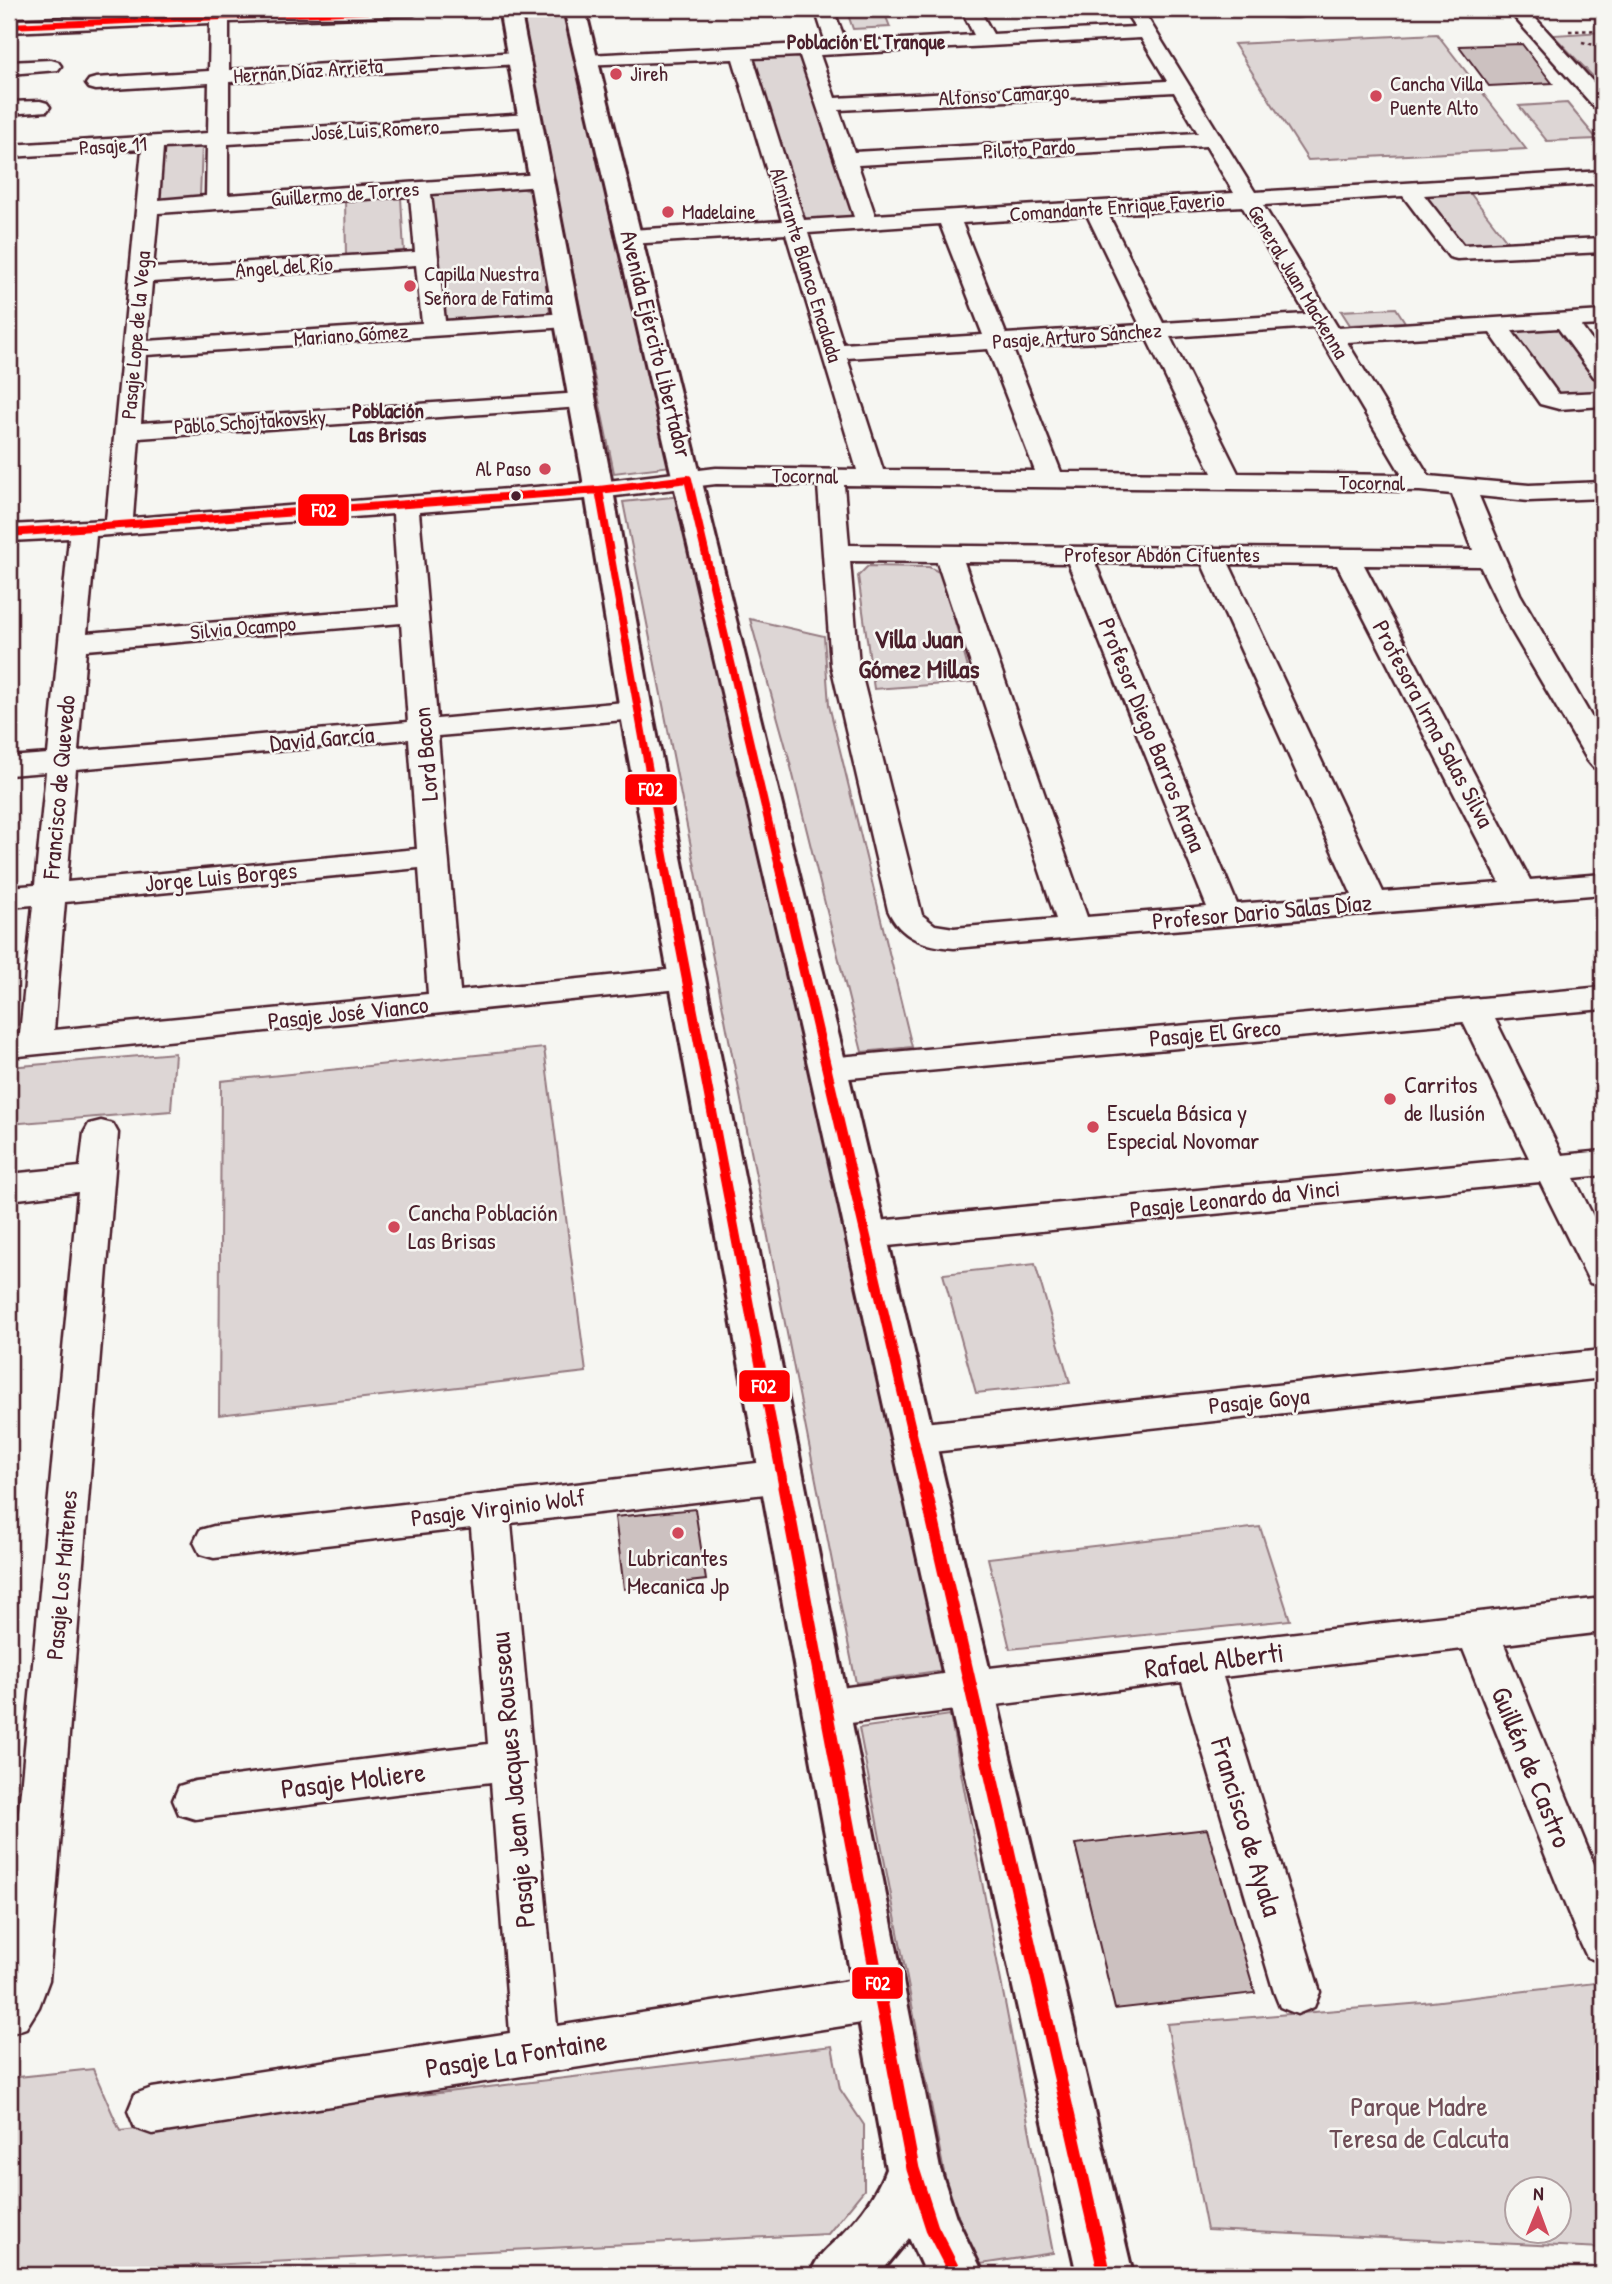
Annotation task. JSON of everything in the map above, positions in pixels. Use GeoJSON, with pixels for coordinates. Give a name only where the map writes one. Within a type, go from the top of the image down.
{"type":"FeatureCollection","features":[{"type":"Feature","properties":{"kind":"main road"},"geometry":{"type":"LineString","coordinates":[[509,9],[636,710],[913,2169],[932,2228],[956,2275]]}},
{"type":"Feature","properties":{"kind":"main road","name":"Avenida Ejército Libertador"},"geometry":{"type":"LineString","coordinates":[[574,9],[867,1235],[1105,2275]]}},
{"type":"Feature","properties":{"kind":"main road"},"geometry":{"type":"LineString","coordinates":[[838,2275],[880,2232],[903,2199],[913,2169]]}},
{"type":"Feature","properties":{"kind":"street"},"geometry":{"type":"LineString","coordinates":[[9,26],[220,14],[413,9]]}},
{"type":"Feature","properties":{"kind":"street"},"geometry":{"type":"LineString","coordinates":[[824,9],[838,48]]}},
{"type":"Feature","properties":{"kind":"street"},"geometry":{"type":"LineString","coordinates":[[970,9],[986,40]]}},
{"type":"Feature","properties":{"kind":"street","name":"General Juan Mackenna"},"geometry":{"type":"LineString","coordinates":[[1134,9],[1420,483]]}},
{"type":"Feature","properties":{"kind":"street"},"geometry":{"type":"LineString","coordinates":[[1278,9],[1307,9]]}},
{"type":"Feature","properties":{"kind":"street"},"geometry":{"type":"LineString","coordinates":[[1517,9],[1599,96]]}},
{"type":"Feature","properties":{"kind":"street"},"geometry":{"type":"LineString","coordinates":[[217,202],[220,14]]}},
{"type":"Feature","properties":{"kind":"street"},"geometry":{"type":"LineString","coordinates":[[587,61],[1147,32]]}},
{"type":"Feature","properties":{"kind":"street"},"geometry":{"type":"LineString","coordinates":[[808,49],[867,223]]}},
{"type":"Feature","properties":{"kind":"street","name":"Almirante Blanco Encalada"},"geometry":{"type":"LineString","coordinates":[[741,53],[872,477]]}},
{"type":"Feature","properties":{"kind":"street","name":"Hernán Díaz Arrieta"},"geometry":{"type":"LineString","coordinates":[[96,84],[520,58]]}},
{"type":"Feature","properties":{"kind":"street"},"geometry":{"type":"LineString","coordinates":[[9,68],[51,66]]}},
{"type":"Feature","properties":{"kind":"street","name":"Alfonso Camargo"},"geometry":{"type":"LineString","coordinates":[[827,105],[1180,86]]}},
{"type":"Feature","properties":{"kind":"street"},"geometry":{"type":"LineString","coordinates":[[9,108],[40,107]]}},
{"type":"Feature","properties":{"kind":"street","name":"José Luis Romero"},"geometry":{"type":"LineString","coordinates":[[218,139],[531,120]]}},
{"type":"Feature","properties":{"kind":"street","name":"Pasaje 11"},"geometry":{"type":"LineString","coordinates":[[9,151],[218,139]]}},
{"type":"Feature","properties":{"kind":"street","name":"Piloto Pardo"},"geometry":{"type":"LineString","coordinates":[[846,159],[1212,139]]}},
{"type":"Feature","properties":{"kind":"street","name":"Pasaje Lope de la Vega"},"geometry":{"type":"LineString","coordinates":[[119,527],[153,144]]}},
{"type":"Feature","properties":{"kind":"street","name":"Comandante Enrique Faverio"},"geometry":{"type":"LineString","coordinates":[[630,237],[1603,177]]}},
{"type":"Feature","properties":{"kind":"street","name":"Guillermo de Torres"},"geometry":{"type":"LineString","coordinates":[[147,207],[542,180]]}},
{"type":"Feature","properties":{"kind":"street"},"geometry":{"type":"LineString","coordinates":[[420,188],[434,329]]}},
{"type":"Feature","properties":{"kind":"street"},"geometry":{"type":"LineString","coordinates":[[1409,189],[1457,252],[1603,244]]}},
{"type":"Feature","properties":{"kind":"street"},"geometry":{"type":"LineString","coordinates":[[1095,209],[1229,481]]}},
{"type":"Feature","properties":{"kind":"street"},"geometry":{"type":"LineString","coordinates":[[948,218],[1051,479]]}},
{"type":"Feature","properties":{"kind":"street","name":"Ángel del Río"},"geometry":{"type":"LineString","coordinates":[[141,276],[427,258]]}},
{"type":"Feature","properties":{"kind":"street","name":"Pasaje Arturo Sánchez"},"geometry":{"type":"LineString","coordinates":[[833,352],[1155,331],[1496,326],[1603,318]]}},
{"type":"Feature","properties":{"kind":"street","name":"Mariano Gómez"},"geometry":{"type":"LineString","coordinates":[[135,349],[567,320]]}},
{"type":"Feature","properties":{"kind":"street"},"geometry":{"type":"LineString","coordinates":[[1565,321],[1603,372]]}},
{"type":"Feature","properties":{"kind":"street"},"geometry":{"type":"LineString","coordinates":[[1496,326],[1546,396],[1553,401],[1603,400]]}},
{"type":"Feature","properties":{"kind":"street","name":"Pablo Schojtakovsky"},"geometry":{"type":"LineString","coordinates":[[128,430],[581,400]]}},
{"type":"Feature","properties":{"kind":"street","name":"Tocornal"},"geometry":{"type":"LineString","coordinates":[[9,533],[83,530],[598,491],[688,479],[745,475],[1420,483],[1529,493],[1603,490]]}},
{"type":"Feature","properties":{"kind":"street"},"geometry":{"type":"LineString","coordinates":[[830,476],[836,553]]}},
{"type":"Feature","properties":{"kind":"street"},"geometry":{"type":"LineString","coordinates":[[1463,487],[1488,558],[1515,614],[1603,761]]}},
{"type":"Feature","properties":{"kind":"street","name":"Lord Bacon"},"geometry":{"type":"LineString","coordinates":[[405,506],[445,1003]]}},
{"type":"Feature","properties":{"kind":"street","name":"Francisco de Quevedo"},"geometry":{"type":"LineString","coordinates":[[22,1045],[50,893],[83,530]]}},
{"type":"Feature","properties":{"kind":"street","name":"Profesor Abdón Cifuentes"},"geometry":{"type":"LineString","coordinates":[[836,553],[1488,558]]}},
{"type":"Feature","properties":{"kind":"street","name":"Profesor Dario Salas Díaz"},"geometry":{"type":"LineString","coordinates":[[836,553],[842,638],[853,705],[904,910],[907,918],[922,931],[954,938],[1603,884]]}},
{"type":"Feature","properties":{"kind":"street"},"geometry":{"type":"LineString","coordinates":[[948,554],[1075,928]]}},
{"type":"Feature","properties":{"kind":"street","name":"Profesor Diego Barros Arana"},"geometry":{"type":"LineString","coordinates":[[1079,555],[1226,915]]}},
{"type":"Feature","properties":{"kind":"street"},"geometry":{"type":"LineString","coordinates":[[1211,555],[1372,903]]}},
{"type":"Feature","properties":{"kind":"street","name":"Profesora Irma Salas Silva"},"geometry":{"type":"LineString","coordinates":[[1346,556],[1520,891]]}},
{"type":"Feature","properties":{"kind":"street","name":"Silvia Ocampo"},"geometry":{"type":"LineString","coordinates":[[72,643],[414,614]]}},
{"type":"Feature","properties":{"kind":"street","name":"David García"},"geometry":{"type":"LineString","coordinates":[[9,765],[636,710]]}},
{"type":"Feature","properties":{"kind":"street","name":"Jorge Luis Borges"},"geometry":{"type":"LineString","coordinates":[[9,897],[434,857]]}},
{"type":"Feature","properties":{"kind":"street","name":"Pasaje José Vianco"},"geometry":{"type":"LineString","coordinates":[[22,1045],[687,979]]}},
{"type":"Feature","properties":{"kind":"street","name":"Pasaje El Greco"},"geometry":{"type":"LineString","coordinates":[[828,1069],[1603,998]]}},
{"type":"Feature","properties":{"kind":"street"},"geometry":{"type":"LineString","coordinates":[[1474,1010],[1603,1273]]}},
{"type":"Feature","properties":{"kind":"street","name":"Pasaje Los Maitenes"},"geometry":{"type":"LineString","coordinates":[[9,2012],[26,1980],[101,1133]]}},
{"type":"Feature","properties":{"kind":"street","name":"Pasaje Leonardo da Vinci"},"geometry":{"type":"LineString","coordinates":[[867,1235],[1603,1163]]}},
{"type":"Feature","properties":{"kind":"street"},"geometry":{"type":"LineString","coordinates":[[9,1187],[97,1178]]}},
{"type":"Feature","properties":{"kind":"street","name":"Pasaje Goya"},"geometry":{"type":"LineString","coordinates":[[914,1439],[1603,1364]]}},
{"type":"Feature","properties":{"kind":"street","name":"Pasaje Virginio Wolf"},"geometry":{"type":"LineString","coordinates":[[214,1542],[782,1475]]}},
{"type":"Feature","properties":{"kind":"street","name":"Pasaje Jean Jacques Rousseau"},"geometry":{"type":"LineString","coordinates":[[490,1509],[535,2051]]}},
{"type":"Feature","properties":{"kind":"street","name":"Rafael Alberti"},"geometry":{"type":"LineString","coordinates":[[825,1708],[972,1688],[1603,1615]]}},
{"type":"Feature","properties":{"kind":"street","name":"Guillén de Castro"},"geometry":{"type":"LineString","coordinates":[[1477,1630],[1603,1942]]}},
{"type":"Feature","properties":{"kind":"street","name":"Francisco de Ayala"},"geometry":{"type":"LineString","coordinates":[[1197,1662],[1297,1992]]}},
{"type":"Feature","properties":{"kind":"street","name":"Pasaje Moliere"},"geometry":{"type":"LineString","coordinates":[[195,1800],[511,1759]]}},
{"type":"Feature","properties":{"kind":"street","name":"Pasaje La Fontaine"},"geometry":{"type":"LineString","coordinates":[[152,2111],[881,1998]]}},
{"type":"Feature","properties":{"kind":"green space"},"geometry":{"type":"Polygon","coordinates":[[[519,9],[568,9],[672,466],[614,473],[519,9]]]}},
{"type":"Feature","properties":{"kind":"green space"},"geometry":{"type":"Polygon","coordinates":[[[846,9],[883,9],[890,27],[853,29],[846,9]]]}},
{"type":"Feature","properties":{"kind":"green space"},"geometry":{"type":"Polygon","coordinates":[[[1603,32],[1603,87],[1553,35],[1603,32]]]}},
{"type":"Feature","properties":{"kind":"green space","name":"Cancha Villa Puente Alto"},"geometry":{"type":"Polygon","coordinates":[[[1437,34],[1526,149],[1308,160],[1234,44],[1437,34]]]}},
{"type":"Feature","properties":{"kind":"green space"},"geometry":{"type":"Polygon","coordinates":[[[801,54],[858,215],[850,219],[801,222],[749,57],[801,54]]]}},
{"type":"Feature","properties":{"kind":"green space"},"geometry":{"type":"Polygon","coordinates":[[[1567,103],[1597,139],[1547,141],[1519,106],[1567,103]]]}},
{"type":"Feature","properties":{"kind":"green space"},"geometry":{"type":"Polygon","coordinates":[[[200,144],[200,197],[158,201],[163,146],[200,144]]]}},
{"type":"Feature","properties":{"kind":"green space"},"geometry":{"type":"Polygon","coordinates":[[[519,187],[532,192],[550,311],[545,315],[452,322],[441,319],[427,198],[433,194],[519,187]]]}},
{"type":"Feature","properties":{"kind":"green space"},"geometry":{"type":"Polygon","coordinates":[[[1470,193],[1510,245],[1458,247],[1422,196],[1470,193]]]}},
{"type":"Feature","properties":{"kind":"green space"},"geometry":{"type":"Polygon","coordinates":[[[401,197],[404,252],[346,255],[345,200],[401,197]]]}},
{"type":"Feature","properties":{"kind":"green space"},"geometry":{"type":"Polygon","coordinates":[[[1396,308],[1405,322],[1350,325],[1341,311],[1396,308]]]}},
{"type":"Feature","properties":{"kind":"green space"},"geometry":{"type":"Polygon","coordinates":[[[1556,327],[1603,388],[1603,393],[1554,396],[1508,329],[1556,327]]]}},
{"type":"Feature","properties":{"kind":"green space"},"geometry":{"type":"Polygon","coordinates":[[[682,496],[944,1670],[856,1683],[623,502],[682,496]]]}},
{"type":"Feature","properties":{"kind":"green space","name":"Villa Juan Gómez Millas"},"geometry":{"type":"Polygon","coordinates":[[[868,566],[929,567],[941,573],[972,682],[874,689],[858,576],[868,566]]]}},
{"type":"Feature","properties":{"kind":"green space"},"geometry":{"type":"Polygon","coordinates":[[[750,619],[824,636],[829,705],[912,1047],[862,1052],[787,751],[750,619]]]}},
{"type":"Feature","properties":{"kind":"green space","name":"Cancha Población Las Brisas"},"geometry":{"type":"Polygon","coordinates":[[[544,1048],[586,1372],[219,1415],[221,1081],[544,1048]]]}},
{"type":"Feature","properties":{"kind":"green space"},"geometry":{"type":"Polygon","coordinates":[[[175,1053],[171,1111],[9,1124],[9,1067],[175,1053]]]}},
{"type":"Feature","properties":{"kind":"green space"},"geometry":{"type":"Polygon","coordinates":[[[1035,1264],[1070,1383],[976,1393],[943,1274],[1035,1264]]]}},
{"type":"Feature","properties":{"kind":"green space"},"geometry":{"type":"Polygon","coordinates":[[[1260,1527],[1290,1620],[1010,1649],[988,1558],[1260,1527]]]}},
{"type":"Feature","properties":{"kind":"green space"},"geometry":{"type":"Polygon","coordinates":[[[950,1715],[1053,2253],[981,2264],[956,2235],[859,1728],[950,1715]]]}},
{"type":"Feature","properties":{"kind":"green space","name":"Parque Madre Teresa de Calcuta"},"geometry":{"type":"Polygon","coordinates":[[[1603,1982],[1603,2248],[1559,2246],[1574,2246],[1574,2176],[1504,2176],[1504,2244],[1207,2230],[1167,2024],[1423,2003],[1603,1982]]]}},
{"type":"Feature","properties":{"kind":"green space"},"geometry":{"type":"Polygon","coordinates":[[[832,2046],[840,2089],[864,2125],[864,2190],[828,2234],[9,2275],[9,2078],[93,2069],[120,2131],[832,2046]]]}},
{"type":"Feature","properties":{"kind":"building"},"geometry":{"type":"Polygon","coordinates":[[[1522,44],[1552,83],[1489,86],[1459,46],[1522,44]]]}},
{"type":"Feature","properties":{"kind":"building"},"geometry":{"type":"Polygon","coordinates":[[[695,1509],[706,1580],[624,1589],[615,1517],[695,1509]]]}},
{"type":"Feature","properties":{"kind":"building"},"geometry":{"type":"Polygon","coordinates":[[[1207,1829],[1255,1993],[1115,2009],[1075,1844],[1207,1829]]]}},
{"type":"Feature","properties":{"kind":"transit line","name":"F02"},"geometry":{"type":"LineString","coordinates":[[9,26],[413,9]]}},
{"type":"Feature","properties":{"kind":"transit line","name":"F02"},"geometry":{"type":"LineString","coordinates":[[9,533],[599,490],[688,479],[914,1439],[1105,2275]]}},
{"type":"Feature","properties":{"kind":"transit line","name":"F02"},"geometry":{"type":"LineString","coordinates":[[599,490],[636,710],[913,2169],[932,2228],[956,2275]]}},
{"type":"Feature","properties":{"kind":"place","name":"Jireh"},"geometry":{"type":"Point","coordinates":[616,74]}},
{"type":"Feature","properties":{"kind":"place","name":"Cancha Villa Puente Alto"},"geometry":{"type":"Point","coordinates":[1376,96]}},
{"type":"Feature","properties":{"kind":"place","name":"Madelaine"},"geometry":{"type":"Point","coordinates":[668,212]}},
{"type":"Feature","properties":{"kind":"place","name":"Capilla Nuestra Señora de Fatima"},"geometry":{"type":"Point","coordinates":[410,286]}},
{"type":"Feature","properties":{"kind":"place","name":"Al Paso"},"geometry":{"type":"Point","coordinates":[545,469]}},
{"type":"Feature","properties":{"kind":"place","name":"Carritos de Ilusión"},"geometry":{"type":"Point","coordinates":[1390,1099]}},
{"type":"Feature","properties":{"kind":"place","name":"Escuela Básica y Especial Novomar"},"geometry":{"type":"Point","coordinates":[1093,1127]}},
{"type":"Feature","properties":{"kind":"place","name":"Cancha Población Las Brisas"},"geometry":{"type":"Point","coordinates":[394,1227]}},
{"type":"Feature","properties":{"kind":"place","name":"Lubricantes Mecanica Jp"},"geometry":{"type":"Point","coordinates":[678,1533]}},
{"type":"Feature","properties":{"kind":"district","name":"Población El Tranque"},"geometry":{"type":"Point","coordinates":[866,42]}},
{"type":"Feature","properties":{"kind":"district","name":"Población Las Brisas"},"geometry":{"type":"Point","coordinates":[388,423]}},
{"type":"Feature","properties":{"kind":"district","name":"Villa Juan Gómez Millas"},"geometry":{"type":"Point","coordinates":[919,654]}}]}
